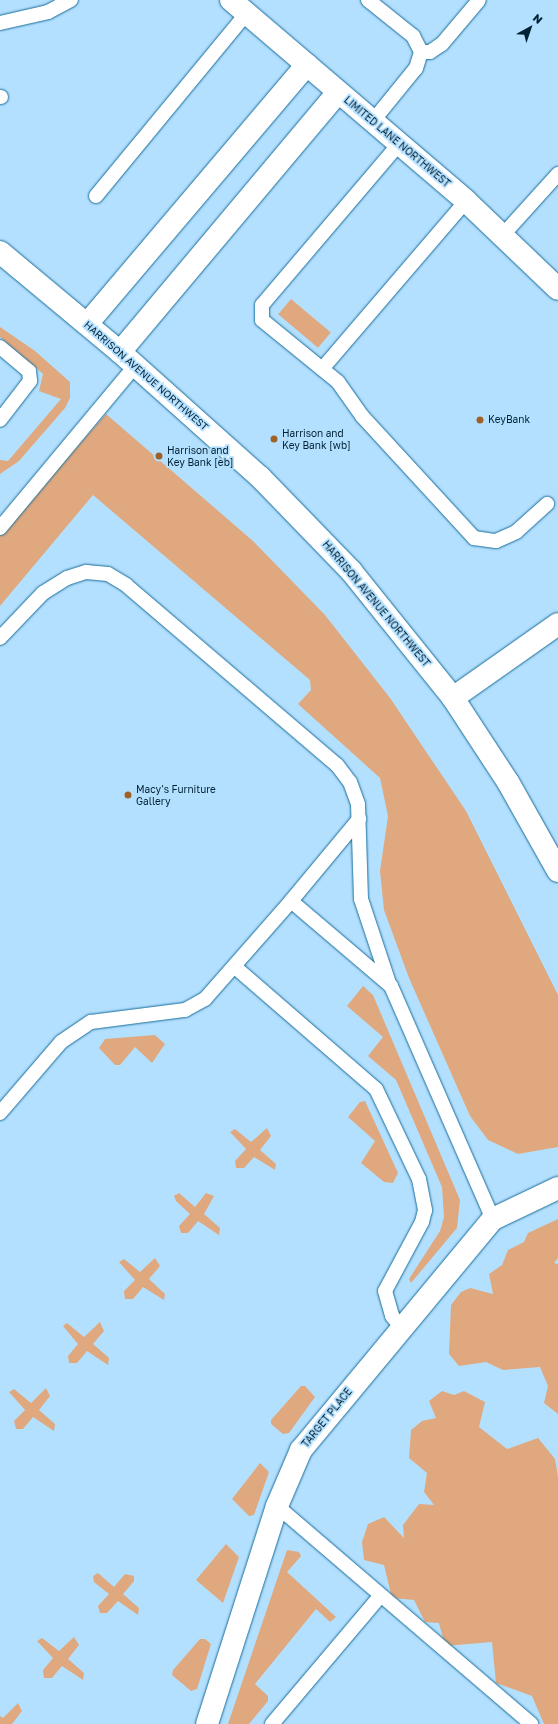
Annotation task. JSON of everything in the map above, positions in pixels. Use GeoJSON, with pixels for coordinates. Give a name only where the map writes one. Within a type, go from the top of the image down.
{"type":"FeatureCollection","features":[{"type":"Feature","properties":{"kind":"street","name":"LIMITED LANE NORTHWEST"},"geometry":{"type":"LineString","coordinates":[[238,7],[466,201],[558,289]]}},
{"type":"Feature","properties":{"kind":"street"},"geometry":{"type":"LineString","coordinates":[[87,324],[307,65]]}},
{"type":"Feature","properties":{"kind":"street"},"geometry":{"type":"LineString","coordinates":[[128,359],[338,92]]}},
{"type":"Feature","properties":{"kind":"street","name":"HARRISON AVENUE NORTHWEST"},"geometry":{"type":"LineString","coordinates":[[0,252],[128,359],[260,477],[312,529],[386,613],[453,698],[508,782],[558,871]]}},
{"type":"Feature","properties":{"kind":"street"},"geometry":{"type":"LineString","coordinates":[[453,698],[558,624]]}},
{"type":"Feature","properties":{"kind":"street","name":"TARGET PLACE"},"geometry":{"type":"LineString","coordinates":[[207,1724],[277,1506],[301,1450],[493,1219],[558,1188]]}},
{"type":"Feature","properties":{"kind":"lane"},"geometry":{"type":"LineString","coordinates":[[0,23],[48,12],[71,0]]}},
{"type":"Feature","properties":{"kind":"lane"},"geometry":{"type":"LineString","coordinates":[[368,0],[413,36],[421,52],[416,68],[373,121]]}},
{"type":"Feature","properties":{"kind":"lane"},"geometry":{"type":"LineString","coordinates":[[421,52],[430,52],[442,44],[479,0]]}},
{"type":"Feature","properties":{"kind":"lane"},"geometry":{"type":"LineString","coordinates":[[96,196],[238,7]]}},
{"type":"Feature","properties":{"kind":"lane"},"geometry":{"type":"LineString","coordinates":[[400,144],[262,304],[262,320],[338,382],[362,416],[455,522],[474,538],[496,540],[516,532],[547,504]]}},
{"type":"Feature","properties":{"kind":"lane"},"geometry":{"type":"LineString","coordinates":[[502,236],[558,174]]}},
{"type":"Feature","properties":{"kind":"lane"},"geometry":{"type":"LineString","coordinates":[[322,369],[466,201]]}},
{"type":"Feature","properties":{"kind":"lane"},"geometry":{"type":"LineString","coordinates":[[0,259],[22,270]]}},
{"type":"Feature","properties":{"kind":"lane"},"geometry":{"type":"LineString","coordinates":[[0,347],[29,371],[30,381],[0,420]]}},
{"type":"Feature","properties":{"kind":"lane"},"geometry":{"type":"LineString","coordinates":[[0,528],[128,359]]}},
{"type":"Feature","properties":{"kind":"lane"},"geometry":{"type":"LineString","coordinates":[[0,638],[43,593],[68,578],[86,572],[108,574],[126,585],[337,765],[350,782],[359,819],[361,899],[391,986],[493,1219]]}},
{"type":"Feature","properties":{"kind":"lane"},"geometry":{"type":"LineString","coordinates":[[0,1113],[61,1042],[91,1022],[185,1010],[205,999],[235,967],[359,819]]}},
{"type":"Feature","properties":{"kind":"lane"},"geometry":{"type":"LineString","coordinates":[[291,901],[391,986]]}},
{"type":"Feature","properties":{"kind":"lane"},"geometry":{"type":"LineString","coordinates":[[235,967],[376,1089],[419,1179],[425,1210],[422,1222],[385,1291],[392,1316],[402,1328]]}},
{"type":"Feature","properties":{"kind":"lane"},"geometry":{"type":"LineString","coordinates":[[277,1506],[380,1596],[531,1724]]}},
{"type":"Feature","properties":{"kind":"lane"},"geometry":{"type":"LineString","coordinates":[[272,1724],[380,1596]]}},
{"type":"Feature","properties":{"kind":"shaded area"},"geometry":{"type":"Polygon","coordinates":[[[291,299],[331,332],[318,348],[278,314],[291,299]]]}},
{"type":"Feature","properties":{"kind":"shaded area"},"geometry":{"type":"Polygon","coordinates":[[[0,327],[35,351],[70,382],[70,398],[65,408],[19,461],[0,474],[0,460],[8,461],[61,399],[39,391],[43,374],[0,337],[0,327]]]}},
{"type":"Feature","properties":{"kind":"shaded area"},"geometry":{"type":"Polygon","coordinates":[[[106,414],[253,541],[325,615],[390,698],[466,811],[558,995],[558,1147],[518,1154],[488,1140],[470,1116],[409,978],[384,910],[380,871],[388,816],[380,778],[298,704],[311,690],[310,680],[93,495],[0,606],[0,534],[106,414]]]}},
{"type":"Feature","properties":{"kind":"shaded area"},"geometry":{"type":"Polygon","coordinates":[[[363,986],[373,995],[460,1200],[457,1228],[411,1283],[409,1279],[440,1231],[444,1217],[442,1187],[396,1080],[368,1056],[383,1037],[347,1006],[363,986]]]}},
{"type":"Feature","properties":{"kind":"shaded area"},"geometry":{"type":"Polygon","coordinates":[[[155,1035],[165,1044],[152,1063],[135,1047],[120,1065],[115,1065],[99,1048],[105,1039],[155,1035]]]}},
{"type":"Feature","properties":{"kind":"shaded area"},"geometry":{"type":"Polygon","coordinates":[[[365,1101],[398,1173],[393,1183],[384,1182],[361,1163],[375,1141],[348,1117],[360,1102],[365,1101]]]}},
{"type":"Feature","properties":{"kind":"shaded area"},"geometry":{"type":"Polygon","coordinates":[[[267,1128],[271,1136],[260,1150],[276,1164],[275,1170],[254,1157],[244,1168],[236,1168],[235,1161],[246,1149],[230,1132],[235,1129],[251,1142],[267,1128]]]}},
{"type":"Feature","properties":{"kind":"shaded area"},"geometry":{"type":"Polygon","coordinates":[[[179,1193],[195,1207],[206,1193],[214,1196],[204,1214],[220,1228],[219,1235],[198,1221],[188,1233],[181,1233],[179,1226],[190,1214],[176,1201],[174,1196],[179,1193]]]}},
{"type":"Feature","properties":{"kind":"shaded area"},"geometry":{"type":"Polygon","coordinates":[[[558,1219],[558,1258],[554,1263],[558,1264],[558,1414],[544,1403],[548,1386],[540,1367],[503,1370],[486,1362],[459,1366],[449,1354],[451,1305],[461,1292],[470,1288],[493,1294],[489,1274],[502,1265],[508,1250],[524,1242],[528,1233],[558,1219]]]}},
{"type":"Feature","properties":{"kind":"shaded area"},"geometry":{"type":"Polygon","coordinates":[[[155,1258],[160,1266],[149,1279],[165,1294],[164,1300],[143,1287],[133,1299],[125,1299],[124,1291],[135,1280],[119,1262],[124,1259],[140,1272],[155,1258]]]}},
{"type":"Feature","properties":{"kind":"shaded area"},"geometry":{"type":"Polygon","coordinates":[[[100,1322],[104,1331],[93,1344],[109,1358],[108,1365],[87,1351],[77,1363],[69,1363],[68,1356],[78,1344],[63,1326],[67,1323],[84,1337],[100,1322]]]}},
{"type":"Feature","properties":{"kind":"shaded area"},"geometry":{"type":"Polygon","coordinates":[[[301,1386],[305,1386],[315,1397],[289,1433],[283,1434],[271,1424],[271,1420],[301,1386]]]}},
{"type":"Feature","properties":{"kind":"shaded area"},"geometry":{"type":"Polygon","coordinates":[[[46,1388],[50,1396],[39,1410],[55,1424],[54,1431],[33,1417],[23,1429],[16,1429],[14,1421],[25,1410],[9,1392],[14,1389],[31,1403],[46,1388]]]}},
{"type":"Feature","properties":{"kind":"shaded area"},"geometry":{"type":"Polygon","coordinates":[[[442,1391],[454,1395],[464,1391],[485,1402],[479,1427],[507,1449],[538,1438],[555,1459],[558,1477],[558,1724],[544,1724],[532,1696],[496,1683],[492,1642],[445,1646],[439,1623],[425,1622],[414,1600],[392,1598],[384,1565],[364,1560],[362,1542],[368,1524],[384,1517],[404,1538],[403,1525],[419,1504],[434,1505],[424,1492],[427,1473],[409,1458],[411,1430],[422,1421],[436,1418],[429,1401],[442,1391]]]}},
{"type":"Feature","properties":{"kind":"shaded area"},"geometry":{"type":"Polygon","coordinates":[[[260,1463],[269,1472],[254,1515],[249,1516],[232,1499],[260,1463]]]}},
{"type":"Feature","properties":{"kind":"shaded area"},"geometry":{"type":"Polygon","coordinates":[[[226,1544],[239,1557],[223,1603],[196,1580],[226,1544]]]}},
{"type":"Feature","properties":{"kind":"shaded area"},"geometry":{"type":"Polygon","coordinates":[[[287,1550],[299,1552],[301,1556],[287,1572],[336,1617],[330,1622],[316,1609],[255,1684],[268,1696],[268,1701],[249,1724],[228,1724],[287,1550]]]}},
{"type":"Feature","properties":{"kind":"shaded area"},"geometry":{"type":"Polygon","coordinates":[[[98,1573],[114,1587],[125,1574],[134,1576],[134,1581],[123,1594],[139,1608],[138,1615],[118,1601],[107,1613],[100,1613],[98,1606],[109,1594],[94,1582],[93,1576],[98,1573]]]}},
{"type":"Feature","properties":{"kind":"shaded area"},"geometry":{"type":"Polygon","coordinates":[[[74,1637],[79,1645],[68,1659],[84,1673],[83,1680],[62,1666],[52,1678],[44,1678],[43,1670],[53,1658],[37,1641],[42,1638],[59,1651],[74,1637]]]}},
{"type":"Feature","properties":{"kind":"shaded area"},"geometry":{"type":"Polygon","coordinates":[[[200,1639],[205,1639],[211,1644],[197,1689],[191,1691],[172,1675],[173,1670],[200,1639]]]}},
{"type":"Feature","properties":{"kind":"shaded area"},"geometry":{"type":"Polygon","coordinates":[[[18,1703],[22,1711],[12,1724],[0,1724],[0,1716],[3,1718],[18,1703]]]}},
{"type":"Feature","properties":{"kind":"place","name":"KeyBank"},"geometry":{"type":"Point","coordinates":[480,420]}},
{"type":"Feature","properties":{"kind":"place","name":"Harrison and Key Bank [wb]"},"geometry":{"type":"Point","coordinates":[274,439]}},
{"type":"Feature","properties":{"kind":"place","name":"Harrison and Key Bank [eb]"},"geometry":{"type":"Point","coordinates":[159,456]}},
{"type":"Feature","properties":{"kind":"place","name":"Macy's Furniture Gallery"},"geometry":{"type":"Point","coordinates":[128,795]}}]}
